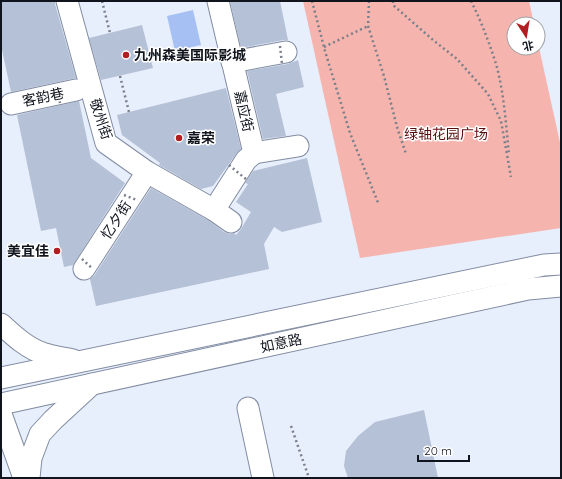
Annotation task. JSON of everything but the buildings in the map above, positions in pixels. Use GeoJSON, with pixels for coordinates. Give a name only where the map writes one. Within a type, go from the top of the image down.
{"type":"FeatureCollection","features":[{"type":"Feature","properties":{"kind":"street","name":"敬州街"},"geometry":{"type":"LineString","coordinates":[[67,1],[106,143],[148,172],[214,210],[231,222]]}},
{"type":"Feature","properties":{"kind":"street","name":"嘉应街"},"geometry":{"type":"LineString","coordinates":[[218,1],[254,153]]}},
{"type":"Feature","properties":{"kind":"street"},"geometry":{"type":"LineString","coordinates":[[232,62],[283,54]]}},
{"type":"Feature","properties":{"kind":"street","name":"客韵巷"},"geometry":{"type":"LineString","coordinates":[[11,104],[68,97]]}},
{"type":"Feature","properties":{"kind":"street"},"geometry":{"type":"LineString","coordinates":[[214,210],[246,160],[254,153],[298,146]]}},
{"type":"Feature","properties":{"kind":"street","name":"忆夕街"},"geometry":{"type":"LineString","coordinates":[[86,265],[148,172]]}},
{"type":"Feature","properties":{"kind":"street","name":"如意路"},"geometry":{"type":"LineString","coordinates":[[1,378],[544,265],[561,264]]}},
{"type":"Feature","properties":{"kind":"street","name":"如意路"},"geometry":{"type":"LineString","coordinates":[[1,404],[528,289],[561,286]]}},
{"type":"Feature","properties":{"kind":"street"},"geometry":{"type":"LineString","coordinates":[[1,324],[29,347],[45,354],[83,362]]}},
{"type":"Feature","properties":{"kind":"street"},"geometry":{"type":"LineString","coordinates":[[29,478],[31,458],[40,434],[92,384]]}},
{"type":"Feature","properties":{"kind":"street"},"geometry":{"type":"LineString","coordinates":[[248,408],[263,478]]}},
{"type":"Feature","properties":{"kind":"street"},"geometry":{"type":"LineString","coordinates":[[1,414],[24,478]]}},
{"type":"Feature","properties":{"kind":"path"},"geometry":{"type":"LineString","coordinates":[[102,1],[110,33]]}},
{"type":"Feature","properties":{"kind":"path"},"geometry":{"type":"LineString","coordinates":[[312,1],[350,133],[379,205]]}},
{"type":"Feature","properties":{"kind":"path"},"geometry":{"type":"LineString","coordinates":[[369,1],[368,26],[406,154]]}},
{"type":"Feature","properties":{"kind":"path"},"geometry":{"type":"LineString","coordinates":[[393,1],[393,4],[433,40],[457,59],[488,94],[502,121],[511,177],[503,102],[496,65],[482,24],[471,1]]}},
{"type":"Feature","properties":{"kind":"path"},"geometry":{"type":"LineString","coordinates":[[324,47],[368,26]]}},
{"type":"Feature","properties":{"kind":"path"},"geometry":{"type":"LineString","coordinates":[[120,76],[129,112]]}},
{"type":"Feature","properties":{"kind":"path"},"geometry":{"type":"LineString","coordinates":[[55,86],[68,97]]}},
{"type":"Feature","properties":{"kind":"path"},"geometry":{"type":"LineString","coordinates":[[229,165],[247,180]]}},
{"type":"Feature","properties":{"kind":"path"},"geometry":{"type":"LineString","coordinates":[[124,196],[137,200]]}},
{"type":"Feature","properties":{"kind":"path"},"geometry":{"type":"LineString","coordinates":[[291,426],[308,478]]}},
{"type":"Feature","properties":{"kind":"green space","name":"绿轴花园广场"},"geometry":{"type":"Polygon","coordinates":[[[303,1],[529,1],[532,16],[506,16],[506,56],[541,56],[561,147],[561,228],[360,258],[303,1]]]}},
{"type":"Feature","properties":{"kind":"water"},"geometry":{"type":"Polygon","coordinates":[[[193,10],[201,45],[175,51],[167,16],[193,10]]]}},
{"type":"Feature","properties":{"kind":"place","name":"九州森美国际影城"},"geometry":{"type":"Point","coordinates":[126,55]}},
{"type":"Feature","properties":{"kind":"place","name":"嘉荣"},"geometry":{"type":"Point","coordinates":[179,138]}},
{"type":"Feature","properties":{"kind":"place","name":"美宜佳"},"geometry":{"type":"Point","coordinates":[57,251]}}]}
